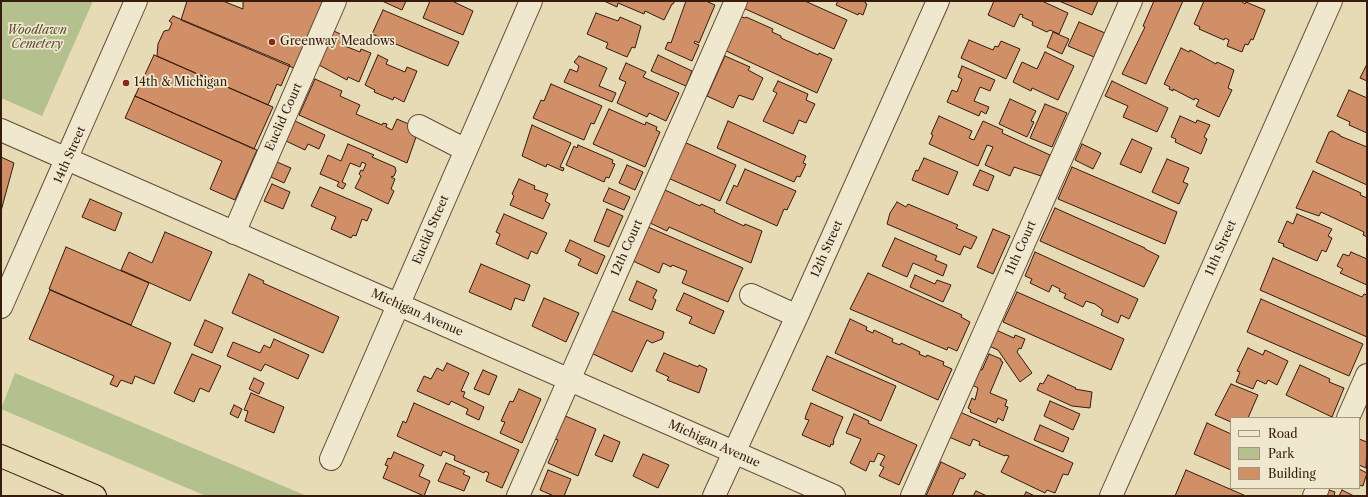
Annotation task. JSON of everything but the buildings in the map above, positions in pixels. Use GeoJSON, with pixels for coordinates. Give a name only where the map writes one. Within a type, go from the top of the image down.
{"type":"FeatureCollection","features":[{"type":"Feature","properties":{"kind":"highway"},"geometry":{"type":"LineString","coordinates":[[1,456],[95,496]]}},
{"type":"Feature","properties":{"kind":"street","name":"14th Street"},"geometry":{"type":"LineString","coordinates":[[1,307],[68,160],[136,1]]}},
{"type":"Feature","properties":{"kind":"street","name":"Euclid Court"},"geometry":{"type":"LineString","coordinates":[[234,233],[335,1]]}},
{"type":"Feature","properties":{"kind":"street","name":"Euclid Street"},"geometry":{"type":"LineString","coordinates":[[331,459],[531,1]]}},
{"type":"Feature","properties":{"kind":"street","name":"12th Court"},"geometry":{"type":"LineString","coordinates":[[518,496],[736,1]]}},
{"type":"Feature","properties":{"kind":"street","name":"12th Street"},"geometry":{"type":"LineString","coordinates":[[714,496],[797,316],[938,1]]}},
{"type":"Feature","properties":{"kind":"street","name":"11th Court"},"geometry":{"type":"LineString","coordinates":[[912,496],[1131,1]]}},
{"type":"Feature","properties":{"kind":"street","name":"11th Street"},"geometry":{"type":"LineString","coordinates":[[1111,496],[1331,1]]}},
{"type":"Feature","properties":{"kind":"street"},"geometry":{"type":"LineString","coordinates":[[419,126],[466,150]]}},
{"type":"Feature","properties":{"kind":"street","name":"Michigan Avenue"},"geometry":{"type":"LineString","coordinates":[[1,130],[834,496]]}},
{"type":"Feature","properties":{"kind":"street"},"geometry":{"type":"LineString","coordinates":[[751,295],[797,316]]}},
{"type":"Feature","properties":{"kind":"street"},"geometry":{"type":"LineString","coordinates":[[1348,417],[1367,375]]}},
{"type":"Feature","properties":{"kind":"green space","name":"Woodlawn Cemetery"},"geometry":{"type":"Polygon","coordinates":[[[1,1],[93,1],[42,116],[1,98],[1,1]]]}},
{"type":"Feature","properties":{"kind":"green space"},"geometry":{"type":"Polygon","coordinates":[[[15,373],[307,496],[206,496],[1,409],[15,373]]]}},
{"type":"Feature","properties":{"kind":"place","name":"Greenway Meadows"},"geometry":{"type":"Point","coordinates":[272,42]}},
{"type":"Feature","properties":{"kind":"place","name":"14th & Michigan"},"geometry":{"type":"Point","coordinates":[126,83]}}]}
